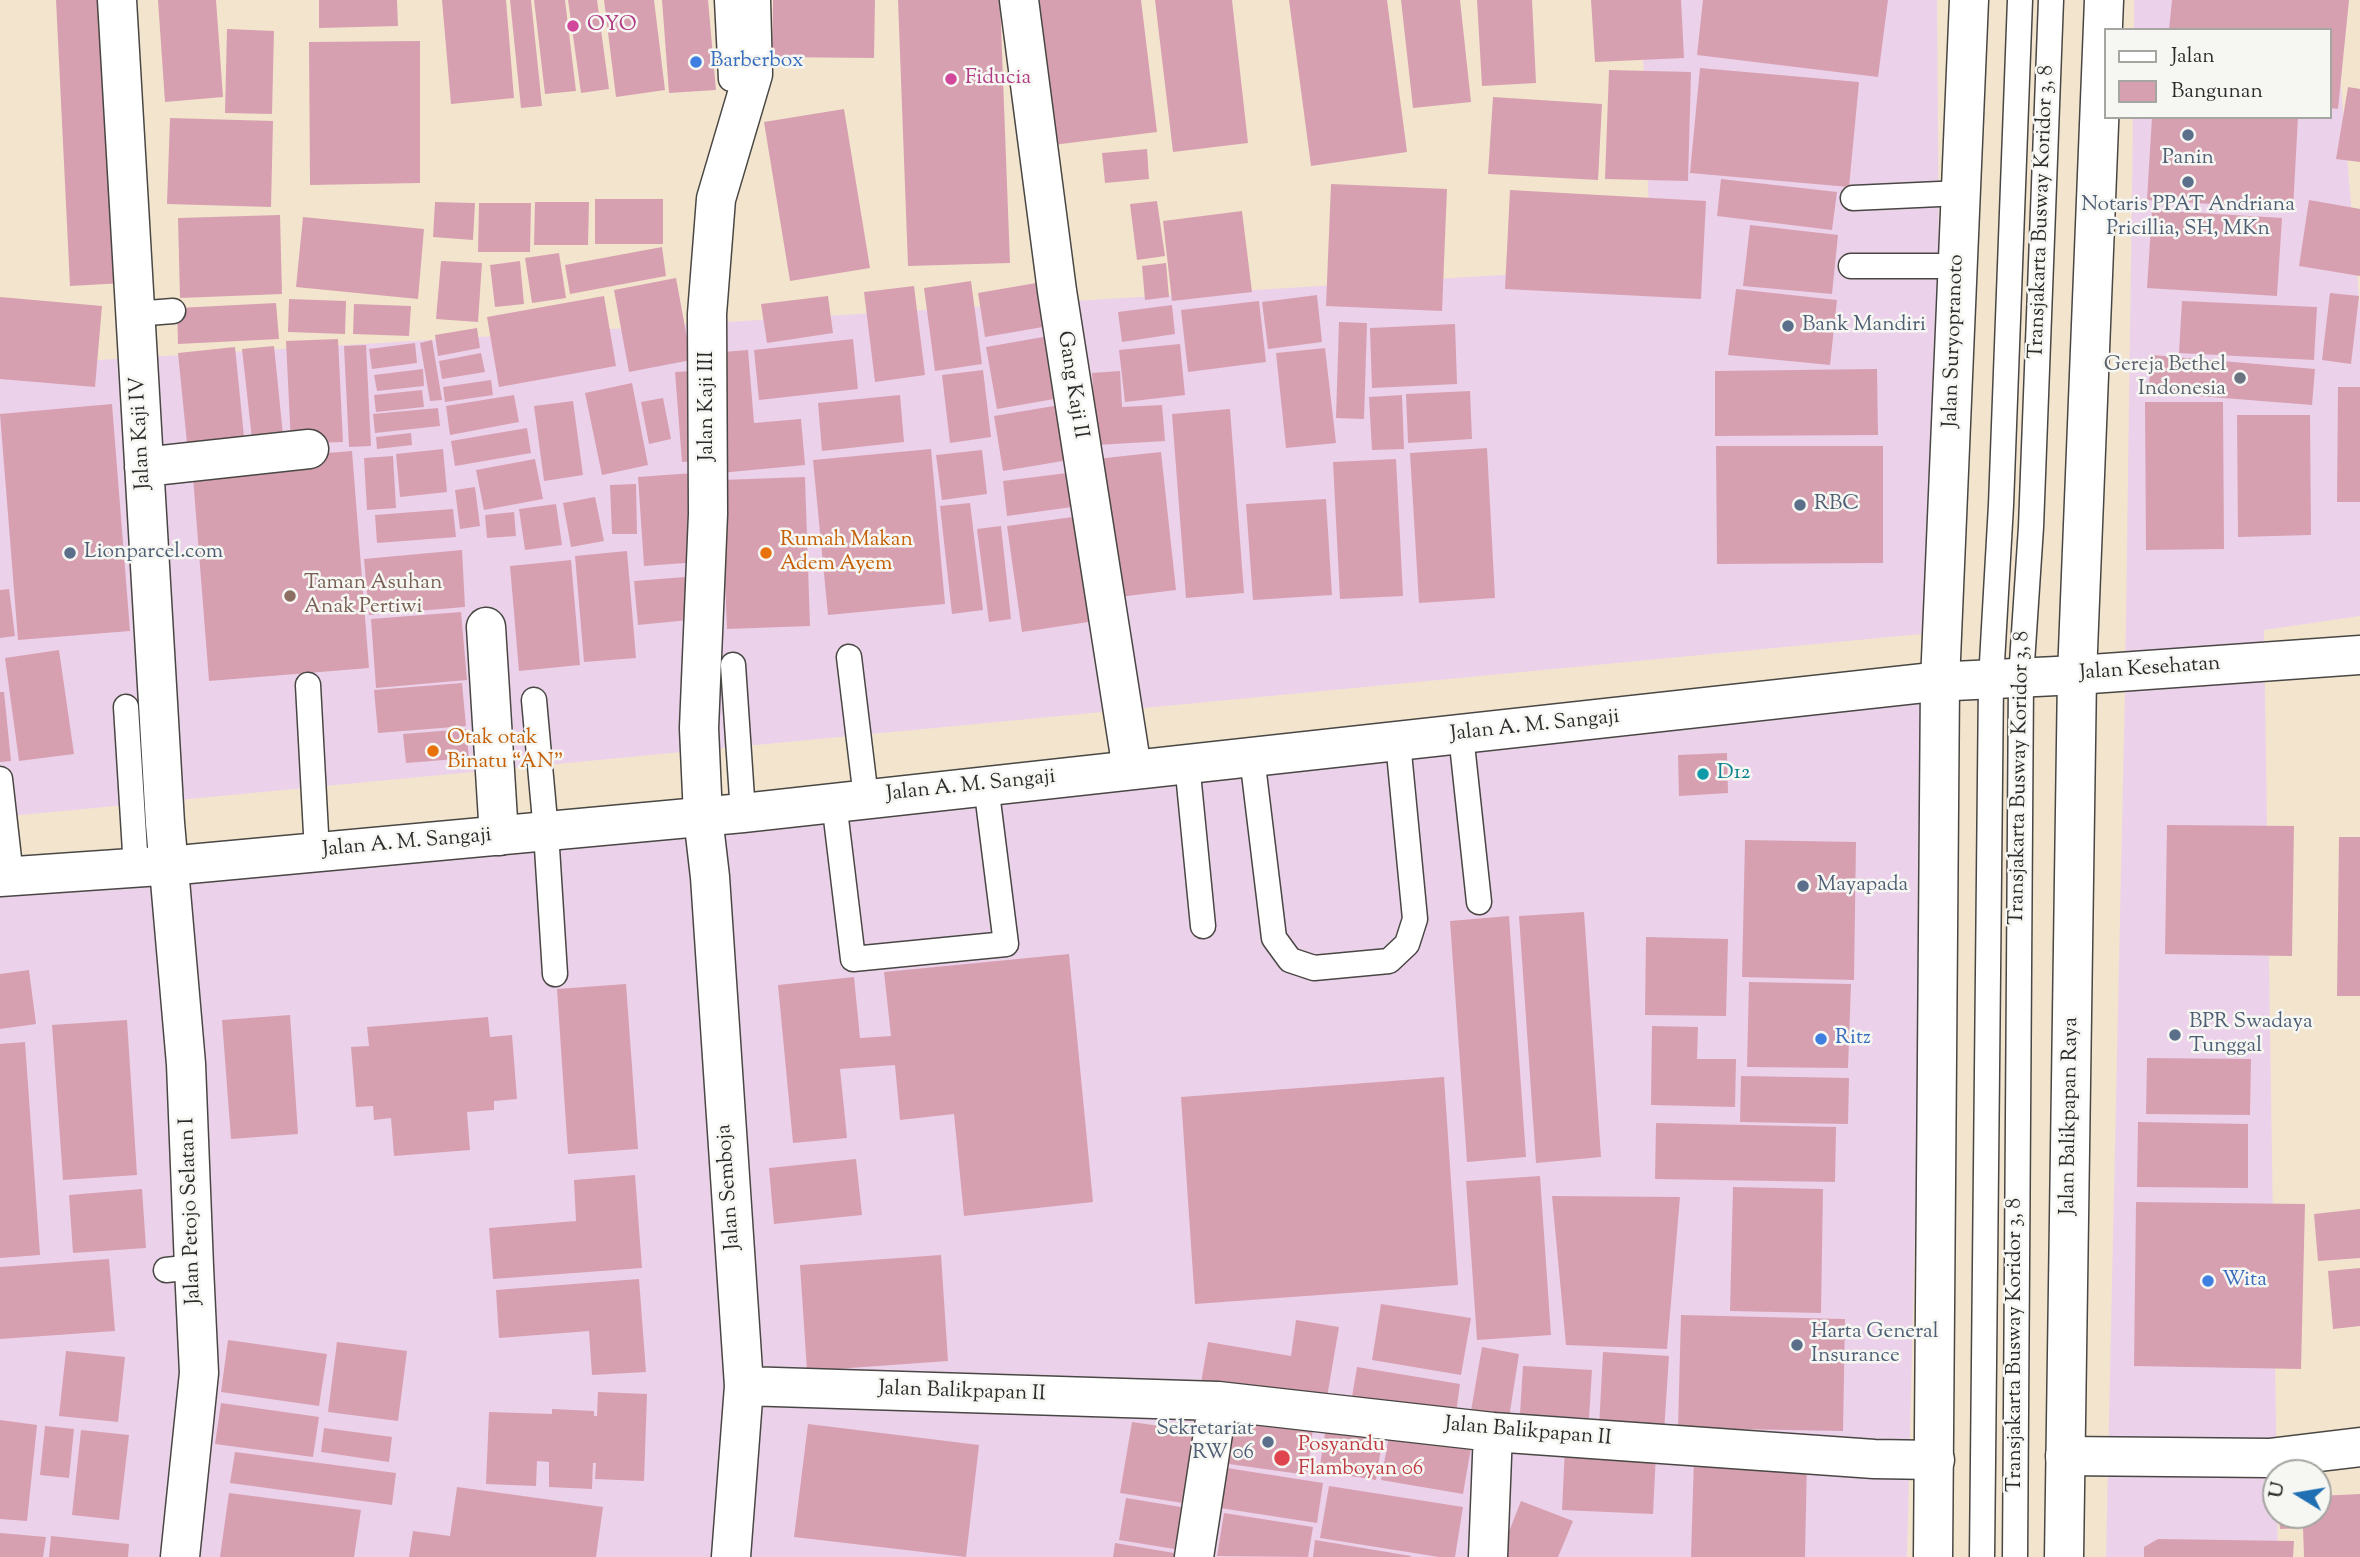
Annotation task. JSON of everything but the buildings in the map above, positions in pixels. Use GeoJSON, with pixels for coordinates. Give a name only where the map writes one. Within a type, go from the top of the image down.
{"type":"FeatureCollection","features":[{"type":"Feature","properties":{"kind":"street","name":"Jalan Kaji IV"},"geometry":{"type":"LineString","coordinates":[[117,0],[144,467],[152,866]]}},
{"type":"Feature","properties":{"kind":"street","name":"Jalan Kaji III"},"geometry":{"type":"LineString","coordinates":[[703,817],[699,728],[708,514],[708,314],[716,200],[752,74],[751,0]]}},
{"type":"Feature","properties":{"kind":"street","name":"Gang Kaji II"},"geometry":{"type":"LineString","coordinates":[[1019,0],[1056,291],[1132,769]]}},
{"type":"Feature","properties":{"kind":"street","name":"Jalan Suryopranoto"},"geometry":{"type":"LineString","coordinates":[[1941,682],[1969,0]]}},
{"type":"Feature","properties":{"kind":"street"},"geometry":{"type":"LineString","coordinates":[[2077,675],[2104,0]]}},
{"type":"Feature","properties":{"kind":"street"},"geometry":{"type":"LineString","coordinates":[[144,467],[309,449]]}},
{"type":"Feature","properties":{"kind":"street"},"geometry":{"type":"LineString","coordinates":[[486,627],[499,836]]}},
{"type":"Feature","properties":{"kind":"street","name":"Jalan Kesehatan"},"geometry":{"type":"LineString","coordinates":[[1941,682],[2360,655]]}},
{"type":"Feature","properties":{"kind":"street","name":"Jalan Balikpapan Raya"},"geometry":{"type":"LineString","coordinates":[[2064,1557],[2077,675]]}},
{"type":"Feature","properties":{"kind":"street","name":"Jalan A. M. Sangaji"},"geometry":{"type":"LineString","coordinates":[[5,877],[743,813],[1941,682]]}},
{"type":"Feature","properties":{"kind":"street"},"geometry":{"type":"LineString","coordinates":[[1933,1557],[1941,682]]}},
{"type":"Feature","properties":{"kind":"street","name":"Jalan Semboja"},"geometry":{"type":"LineString","coordinates":[[703,817],[710,877],[744,1386],[731,1557]]}},
{"type":"Feature","properties":{"kind":"street","name":"Jalan Petojo Selatan I"},"geometry":{"type":"LineString","coordinates":[[152,866],[185,1051],[180,1268],[198,1373],[180,1557]]}},
{"type":"Feature","properties":{"kind":"street","name":"Jalan Balikpapan II"},"geometry":{"type":"LineString","coordinates":[[744,1386],[1218,1401],[1493,1432],[1860,1458],[1934,1460]]}},
{"type":"Feature","properties":{"kind":"street"},"geometry":{"type":"LineString","coordinates":[[1194,1557],[1218,1401]]}},
{"type":"Feature","properties":{"kind":"street"},"geometry":{"type":"LineString","coordinates":[[1488,1557],[1493,1432]]}},
{"type":"Feature","properties":{"kind":"street"},"geometry":{"type":"LineString","coordinates":[[2065,1456],[2269,1458],[2360,1447]]}},
{"type":"Feature","properties":{"kind":"lane"},"geometry":{"type":"LineString","coordinates":[[727,0],[731,79]]}},
{"type":"Feature","properties":{"kind":"lane","name":"Transjakarta Busway Koridor 3, 8"},"geometry":{"type":"LineString","coordinates":[[2015,1557],[2006,679],[2001,505],[2020,0]]}},
{"type":"Feature","properties":{"kind":"lane","name":"Transjakarta Busway Koridor 3, 8"},"geometry":{"type":"LineString","coordinates":[[1982,1557],[2006,679],[2031,527],[2051,0]]}},
{"type":"Feature","properties":{"kind":"lane"},"geometry":{"type":"LineString","coordinates":[[1853,198],[1961,193]]}},
{"type":"Feature","properties":{"kind":"lane"},"geometry":{"type":"LineString","coordinates":[[1851,266],[1958,267]]}},
{"type":"Feature","properties":{"kind":"lane"},"geometry":{"type":"LineString","coordinates":[[135,314],[173,311]]}},
{"type":"Feature","properties":{"kind":"lane"},"geometry":{"type":"LineString","coordinates":[[849,657],[853,959],[1006,944],[986,785]]}},
{"type":"Feature","properties":{"kind":"lane"},"geometry":{"type":"LineString","coordinates":[[733,665],[743,813]]}},
{"type":"Feature","properties":{"kind":"lane"},"geometry":{"type":"LineString","coordinates":[[308,685],[317,852]]}},
{"type":"Feature","properties":{"kind":"lane"},"geometry":{"type":"LineString","coordinates":[[534,700],[555,974]]}},
{"type":"Feature","properties":{"kind":"lane"},"geometry":{"type":"LineString","coordinates":[[126,707],[152,866]]}},
{"type":"Feature","properties":{"kind":"lane"},"geometry":{"type":"LineString","coordinates":[[1461,735],[1479,902]]}},
{"type":"Feature","properties":{"kind":"lane"},"geometry":{"type":"LineString","coordinates":[[1252,757],[1274,938],[1290,960],[1314,968],[1390,961],[1407,944],[1415,919],[1398,742]]}},
{"type":"Feature","properties":{"kind":"lane"},"geometry":{"type":"LineString","coordinates":[[1186,763],[1203,926]]}},
{"type":"Feature","properties":{"kind":"lane"},"geometry":{"type":"LineString","coordinates":[[0,779],[5,877]]}},
{"type":"Feature","properties":{"kind":"shaded area"},"geometry":{"type":"Polygon","coordinates":[[[1641,0],[1937,0],[1942,632],[0,817],[0,366],[1651,266],[1641,0]]]}},
{"type":"Feature","properties":{"kind":"shaded area"},"geometry":{"type":"Polygon","coordinates":[[[2134,0],[2336,0],[2335,16],[2360,309],[2360,616],[2264,630],[2277,1459],[2262,1459],[2262,1529],[2278,1529],[2278,1557],[2106,1557],[2125,688],[2133,119],[2332,119],[2332,28],[2134,28],[2134,0]]]}},
{"type":"Feature","properties":{"kind":"shaded area"},"geometry":{"type":"Polygon","coordinates":[[[1928,696],[1907,1557],[0,1557],[0,877],[1928,696]]]}},
{"type":"Feature","properties":{"kind":"place","name":"OYO"},"geometry":{"type":"Point","coordinates":[573,26]}},
{"type":"Feature","properties":{"kind":"place","name":"Barberbox"},"geometry":{"type":"Point","coordinates":[696,62]}},
{"type":"Feature","properties":{"kind":"place","name":"Fiducia"},"geometry":{"type":"Point","coordinates":[951,79]}},
{"type":"Feature","properties":{"kind":"place","name":"Panin"},"geometry":{"type":"Point","coordinates":[2188,135]}},
{"type":"Feature","properties":{"kind":"place","name":"Notaris PPAT Andriana Pricillia, SH, MKn"},"geometry":{"type":"Point","coordinates":[2188,182]}},
{"type":"Feature","properties":{"kind":"place","name":"Bank Mandiri"},"geometry":{"type":"Point","coordinates":[1788,326]}},
{"type":"Feature","properties":{"kind":"place","name":"Gereja Bethel Indonesia"},"geometry":{"type":"Point","coordinates":[2240,378]}},
{"type":"Feature","properties":{"kind":"place","name":"RBC"},"geometry":{"type":"Point","coordinates":[1800,505]}},
{"type":"Feature","properties":{"kind":"place","name":"Lionparcel.com"},"geometry":{"type":"Point","coordinates":[70,553]}},
{"type":"Feature","properties":{"kind":"place","name":"Rumah Makan Adem Ayem"},"geometry":{"type":"Point","coordinates":[766,553]}},
{"type":"Feature","properties":{"kind":"place","name":"Taman Asuhan Anak Pertiwi"},"geometry":{"type":"Point","coordinates":[290,596]}},
{"type":"Feature","properties":{"kind":"place","name":"Otak otak Binatu “AN”"},"geometry":{"type":"Point","coordinates":[433,751]}},
{"type":"Feature","properties":{"kind":"place","name":"D12"},"geometry":{"type":"Point","coordinates":[1703,774]}},
{"type":"Feature","properties":{"kind":"place","name":"Mayapada"},"geometry":{"type":"Point","coordinates":[1803,886]}},
{"type":"Feature","properties":{"kind":"place","name":"BPR Swadaya Tunggal"},"geometry":{"type":"Point","coordinates":[2175,1035]}},
{"type":"Feature","properties":{"kind":"place","name":"Ritz"},"geometry":{"type":"Point","coordinates":[1821,1039]}},
{"type":"Feature","properties":{"kind":"place","name":"Wita"},"geometry":{"type":"Point","coordinates":[2208,1281]}},
{"type":"Feature","properties":{"kind":"place","name":"Harta General Insurance"},"geometry":{"type":"Point","coordinates":[1797,1345]}},
{"type":"Feature","properties":{"kind":"place","name":"Sekretariat RW 06"},"geometry":{"type":"Point","coordinates":[1268,1442]}},
{"type":"Feature","properties":{"kind":"place","name":"Posyandu Flamboyan 06"},"geometry":{"type":"Point","coordinates":[1282,1458]}}]}
